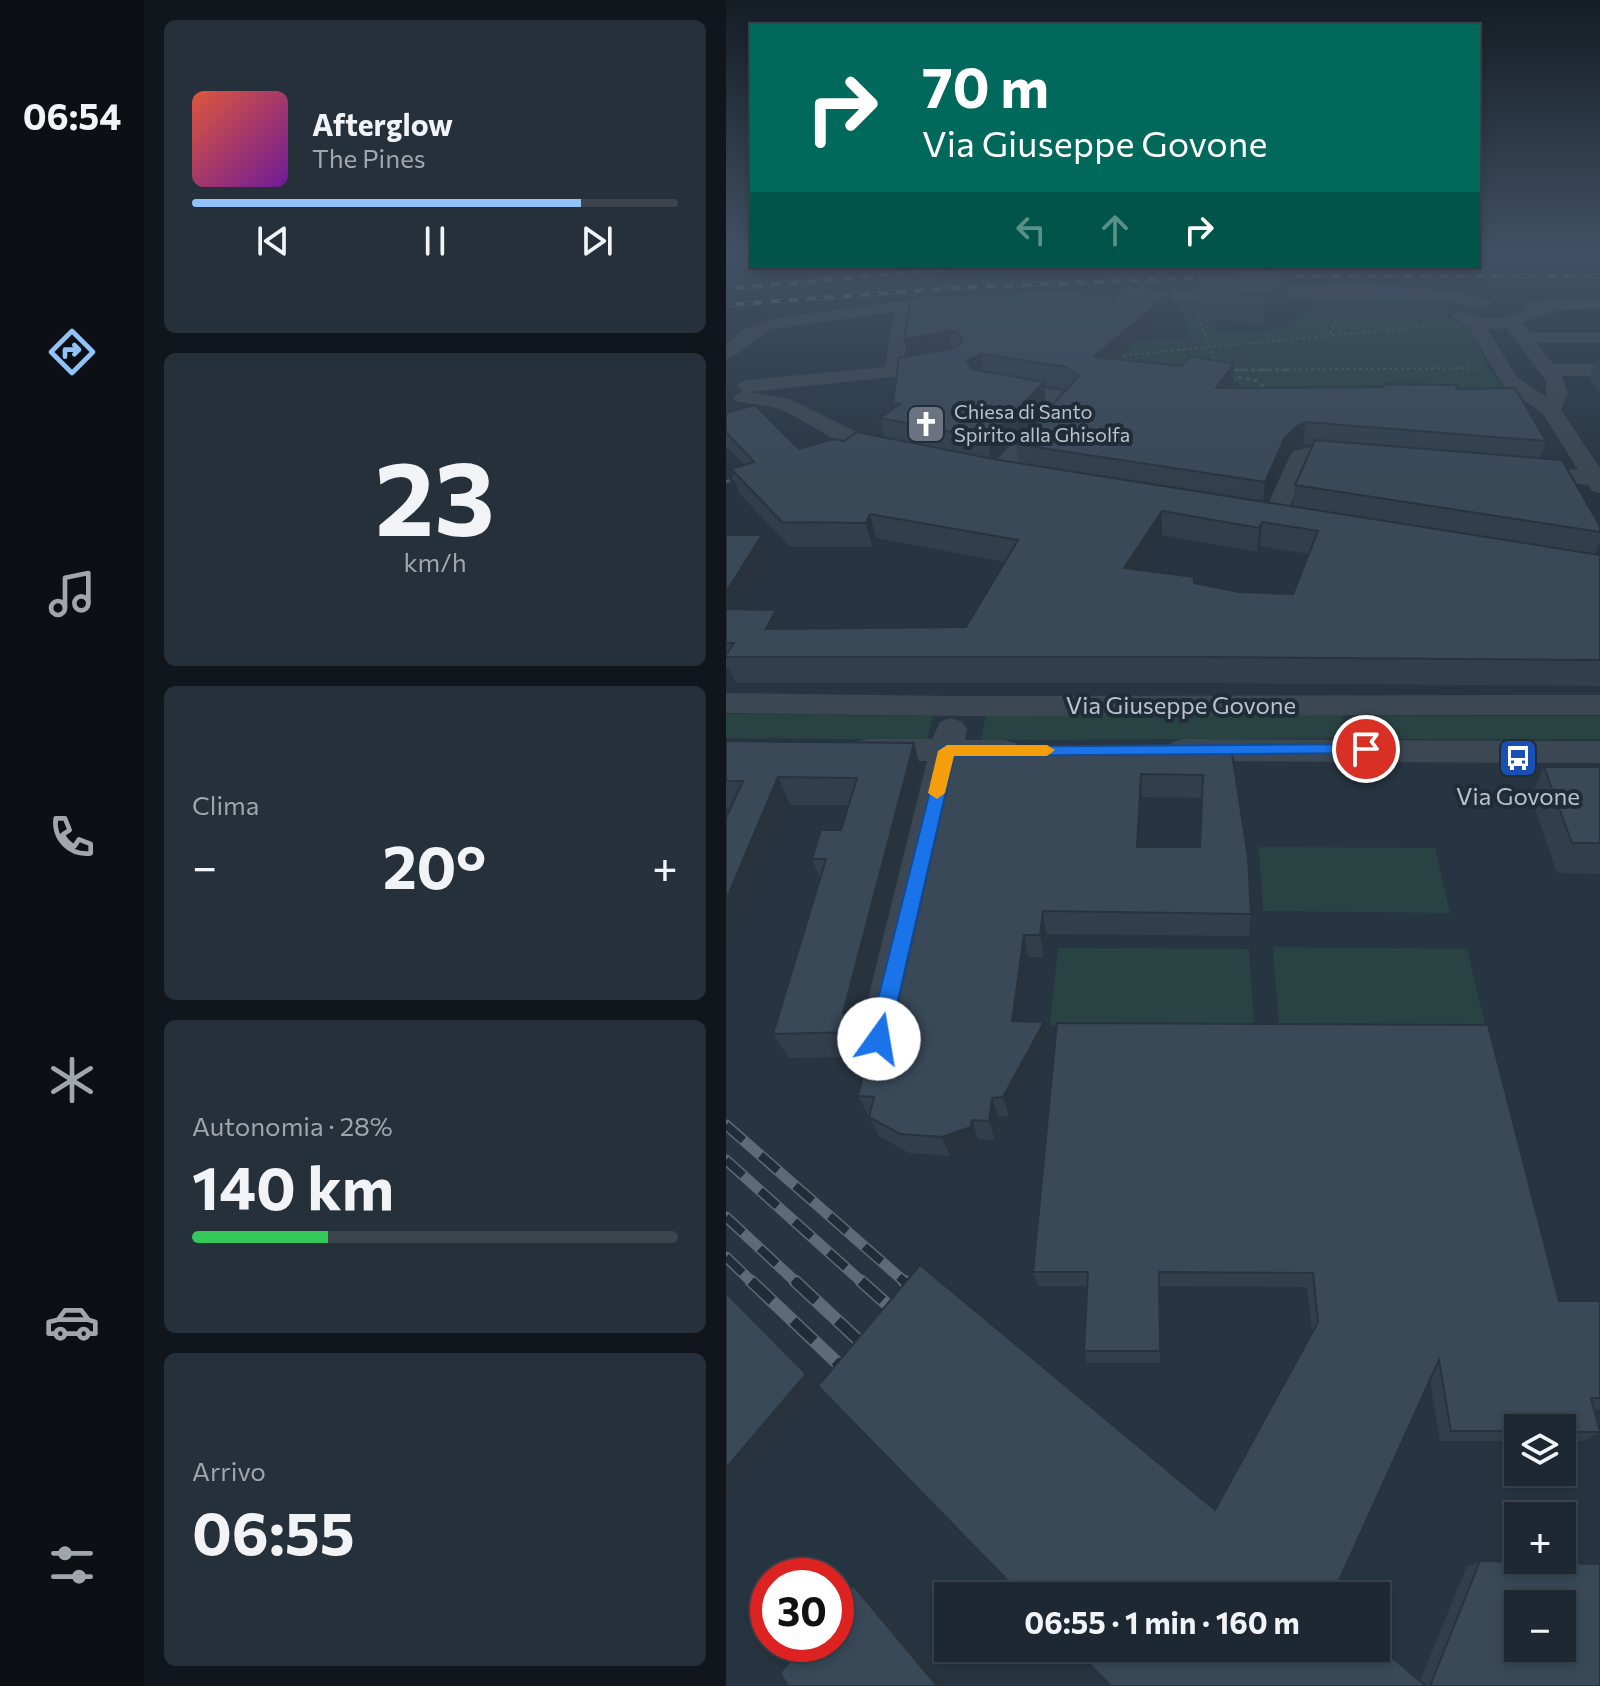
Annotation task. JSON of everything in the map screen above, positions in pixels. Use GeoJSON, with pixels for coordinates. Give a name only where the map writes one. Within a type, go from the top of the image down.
{"type":"FeatureCollection","features":[{"type":"Feature","properties":{"kind":"street"},"geometry":{"type":"LineString","coordinates":[[726,353],[757,330]]}},
{"type":"Feature","properties":{"kind":"street"},"geometry":{"type":"LineString","coordinates":[[740,398],[775,347],[849,330]]}},
{"type":"Feature","properties":{"kind":"street"},"geometry":{"type":"LineString","coordinates":[[740,398],[904,371],[903,330]]}},
{"type":"Feature","properties":{"kind":"street"},"geometry":{"type":"LineString","coordinates":[[1482,330],[1500,368],[1517,388],[1551,410],[1598,481]]}},
{"type":"Feature","properties":{"kind":"street"},"geometry":{"type":"LineString","coordinates":[[1520,330],[1553,377],[1558,394],[1551,410]]}},
{"type":"Feature","properties":{"kind":"street"},"geometry":{"type":"LineString","coordinates":[[1526,338],[1600,338]]}},
{"type":"Feature","properties":{"kind":"street"},"geometry":{"type":"LineString","coordinates":[[1517,388],[1540,390],[1553,377],[1600,370]]}},
{"type":"Feature","properties":{"kind":"street"},"geometry":{"type":"LineString","coordinates":[[983,384],[1067,398],[997,473]]}},
{"type":"Feature","properties":{"kind":"street"},"geometry":{"type":"LineString","coordinates":[[740,398],[783,403],[865,445],[914,458]]}},
{"type":"Feature","properties":{"kind":"street"},"geometry":{"type":"LineString","coordinates":[[1244,512],[1285,519],[1299,459],[1304,454],[1378,460]]}},
{"type":"Feature","properties":{"kind":"street"},"geometry":{"type":"LineString","coordinates":[[969,468],[1028,478]]}},
{"type":"Feature","properties":{"kind":"street"},"geometry":{"type":"LineString","coordinates":[[1502,471],[1598,481]]}},
{"type":"Feature","properties":{"kind":"street","name":"Via Giuseppe Govone"},"geometry":{"type":"LineString","coordinates":[[726,703],[955,706],[1600,705]]}},
{"type":"Feature","properties":{"kind":"street"},"geometry":{"type":"LineString","coordinates":[[879,1039],[955,706]]}},
{"type":"Feature","properties":{"kind":"street"},"geometry":{"type":"LineString","coordinates":[[1355,706],[1366,749]]}},
{"type":"Feature","properties":{"kind":"street"},"geometry":{"type":"LineString","coordinates":[[836,749],[1040,750]]}},
{"type":"Feature","properties":{"kind":"street","name":"Via Giuseppe Govone"},"geometry":{"type":"LineString","coordinates":[[1149,750],[1600,752]]}},
{"type":"Feature","properties":{"kind":"path"},"geometry":{"type":"LineString","coordinates":[[1203,330],[1219,370],[1233,377],[1255,380],[1272,396]]}},
{"type":"Feature","properties":{"kind":"path"},"geometry":{"type":"LineString","coordinates":[[1117,356],[1394,330]]}},
{"type":"Feature","properties":{"kind":"path"},"geometry":{"type":"LineString","coordinates":[[1468,357],[1479,381]]}},
{"type":"Feature","properties":{"kind":"path"},"geometry":{"type":"LineString","coordinates":[[1219,370],[1500,368]]}},
{"type":"Feature","properties":{"kind":"path"},"geometry":{"type":"LineString","coordinates":[[726,482],[741,476],[737,471]]}},
{"type":"Feature","properties":{"kind":"green space"},"geometry":{"type":"Polygon","coordinates":[[[1188,330],[1469,330],[1489,368],[1509,395],[1225,405],[1239,383],[1087,361],[1103,343],[1191,338],[1188,330]]]}},
{"type":"Feature","properties":{"kind":"green space"},"geometry":{"type":"Polygon","coordinates":[[[1342,713],[1347,738],[981,740],[986,715],[1342,713]]]}},
{"type":"Feature","properties":{"kind":"green space"},"geometry":{"type":"Polygon","coordinates":[[[726,714],[933,716],[927,740],[726,738],[726,714]]]}},
{"type":"Feature","properties":{"kind":"green space"},"geometry":{"type":"Polygon","coordinates":[[[1376,716],[1600,716],[1600,739],[1381,739],[1376,716]]]}},
{"type":"Feature","properties":{"kind":"green space"},"geometry":{"type":"Polygon","coordinates":[[[1259,847],[1435,848],[1450,913],[1263,911],[1259,847]]]}},
{"type":"Feature","properties":{"kind":"green space"},"geometry":{"type":"Polygon","coordinates":[[[1273,947],[1467,949],[1486,1029],[1279,1026],[1273,947]]]}},
{"type":"Feature","properties":{"kind":"green space"},"geometry":{"type":"Polygon","coordinates":[[[1058,948],[1249,949],[1254,1027],[1050,1026],[1058,948]]]}},
{"type":"Feature","properties":{"kind":"building"},"geometry":{"type":"Polygon","coordinates":[[[906,330],[1126,330],[1094,357],[1181,366],[1191,356],[1234,364],[1216,388],[1383,387],[1384,384],[1458,385],[1456,389],[1515,388],[1546,441],[1305,422],[1284,439],[1265,482],[1016,444],[1079,376],[1066,367],[981,354],[967,361],[972,369],[1044,382],[988,439],[880,418],[900,404],[893,403],[899,358],[957,347],[963,340],[958,333],[949,331],[904,339],[906,330]]]}},
{"type":"Feature","properties":{"kind":"building"},"geometry":{"type":"Polygon","coordinates":[[[755,405],[799,449],[834,439],[844,441],[857,432],[993,459],[1600,555],[1600,660],[726,657],[734,643],[726,643],[726,609],[776,610],[766,629],[966,627],[1018,540],[870,514],[866,523],[782,522],[731,469],[754,462],[726,432],[726,413],[755,405]],[[1162,511],[1124,568],[1194,577],[1194,583],[1239,592],[1293,594],[1318,531],[1262,522],[1259,528],[1162,511]]]}},
{"type":"Feature","properties":{"kind":"building"},"geometry":{"type":"Polygon","coordinates":[[[1315,440],[1562,460],[1600,526],[1600,532],[1295,485],[1315,440]]]}},
{"type":"Feature","properties":{"kind":"building"},"geometry":{"type":"Polygon","coordinates":[[[726,535],[762,535],[726,592],[726,535]]]}},
{"type":"Feature","properties":{"kind":"building"},"geometry":{"type":"Polygon","coordinates":[[[726,741],[914,743],[843,1013],[849,1028],[856,1032],[773,1034],[826,859],[812,859],[821,830],[841,830],[857,778],[778,777],[726,900],[726,818],[743,781],[726,781],[726,741]]]}},
{"type":"Feature","properties":{"kind":"building"},"geometry":{"type":"Polygon","coordinates":[[[956,747],[1231,747],[1248,857],[1251,914],[1043,911],[1040,935],[1024,935],[1012,1021],[1044,1022],[1003,1097],[992,1098],[989,1121],[972,1120],[971,1127],[942,1137],[900,1134],[869,1117],[874,1097],[858,1096],[871,1040],[886,1034],[894,1019],[956,747]],[[1141,774],[1137,847],[1200,847],[1203,775],[1141,774]]]}},
{"type":"Feature","properties":{"kind":"building"},"geometry":{"type":"Polygon","coordinates":[[[1544,767],[1600,767],[1600,843],[1572,843],[1544,767]]]}},
{"type":"Feature","properties":{"kind":"building"},"geometry":{"type":"Polygon","coordinates":[[[1057,1023],[1488,1025],[1559,1301],[1600,1301],[1600,1398],[1591,1398],[1600,1432],[1576,1432],[1576,1414],[1504,1414],[1504,1431],[1451,1431],[1439,1360],[1338,1582],[1009,1582],[818,1386],[920,1265],[1215,1510],[1318,1322],[1313,1273],[1159,1272],[1160,1351],[1084,1351],[1088,1272],[1033,1272],[1057,1023]]]}},
{"type":"Feature","properties":{"kind":"building"},"geometry":{"type":"Polygon","coordinates":[[[726,1293],[806,1374],[726,1468],[726,1293]]]}},
{"type":"Feature","properties":{"kind":"building"},"geometry":{"type":"Polygon","coordinates":[[[1480,1561],[1504,1562],[1504,1574],[1576,1574],[1576,1563],[1600,1564],[1600,1686],[1430,1686],[1480,1561]]]}},
{"type":"Feature","properties":{"kind":"building"},"geometry":{"type":"Polygon","coordinates":[[[854,1586],[937,1686],[788,1686],[780,1673],[789,1662],[854,1662],[854,1586]]]}},
{"type":"Feature","properties":{"kind":"building"},"geometry":{"type":"Polygon","coordinates":[[[1390,1656],[1426,1686],[1111,1686],[1088,1662],[1390,1662],[1390,1656]]]}},
{"type":"Feature","properties":{"kind":"railway"},"geometry":{"type":"LineString","coordinates":[[726,1125],[906,1283]]}},
{"type":"Feature","properties":{"kind":"railway"},"geometry":{"type":"LineString","coordinates":[[726,1160],[863,1283]]}},
{"type":"Feature","properties":{"kind":"railway"},"geometry":{"type":"LineString","coordinates":[[726,1217],[797,1283]]}},
{"type":"Feature","properties":{"kind":"railway"},"geometry":{"type":"LineString","coordinates":[[726,1257],[753,1283]]}},
{"type":"Feature","properties":{"kind":"railway"},"geometry":{"type":"LineString","coordinates":[[751,1281],[850,1375]]}},
{"type":"Feature","properties":{"kind":"railway"},"geometry":{"type":"LineString","coordinates":[[795,1281],[870,1351]]}},
{"type":"Feature","properties":{"kind":"railway"},"geometry":{"type":"LineString","coordinates":[[861,1281],[900,1316]]}},
{"type":"Feature","properties":{"kind":"railway"},"geometry":{"type":"LineString","coordinates":[[904,1281],[918,1293]]}},
{"type":"Feature","properties":{"kind":"slow traffic"},"geometry":{"type":"LineString","coordinates":[[937,793],[947,751],[1047,750]]}},
{"type":"Feature","properties":{"kind":"place","name":"Chiesa di Santo Spirito alla Ghisolfa"},"geometry":{"type":"Point","coordinates":[926,424]}},
{"type":"Feature","properties":{"kind":"place","name":"Via Govone"},"geometry":{"type":"Point","coordinates":[1518,758]}},
{"type":"Feature","properties":{"kind":"route"},"geometry":{"type":"LineString","coordinates":[[879,1039],[947,751],[1366,749]]}}]}
